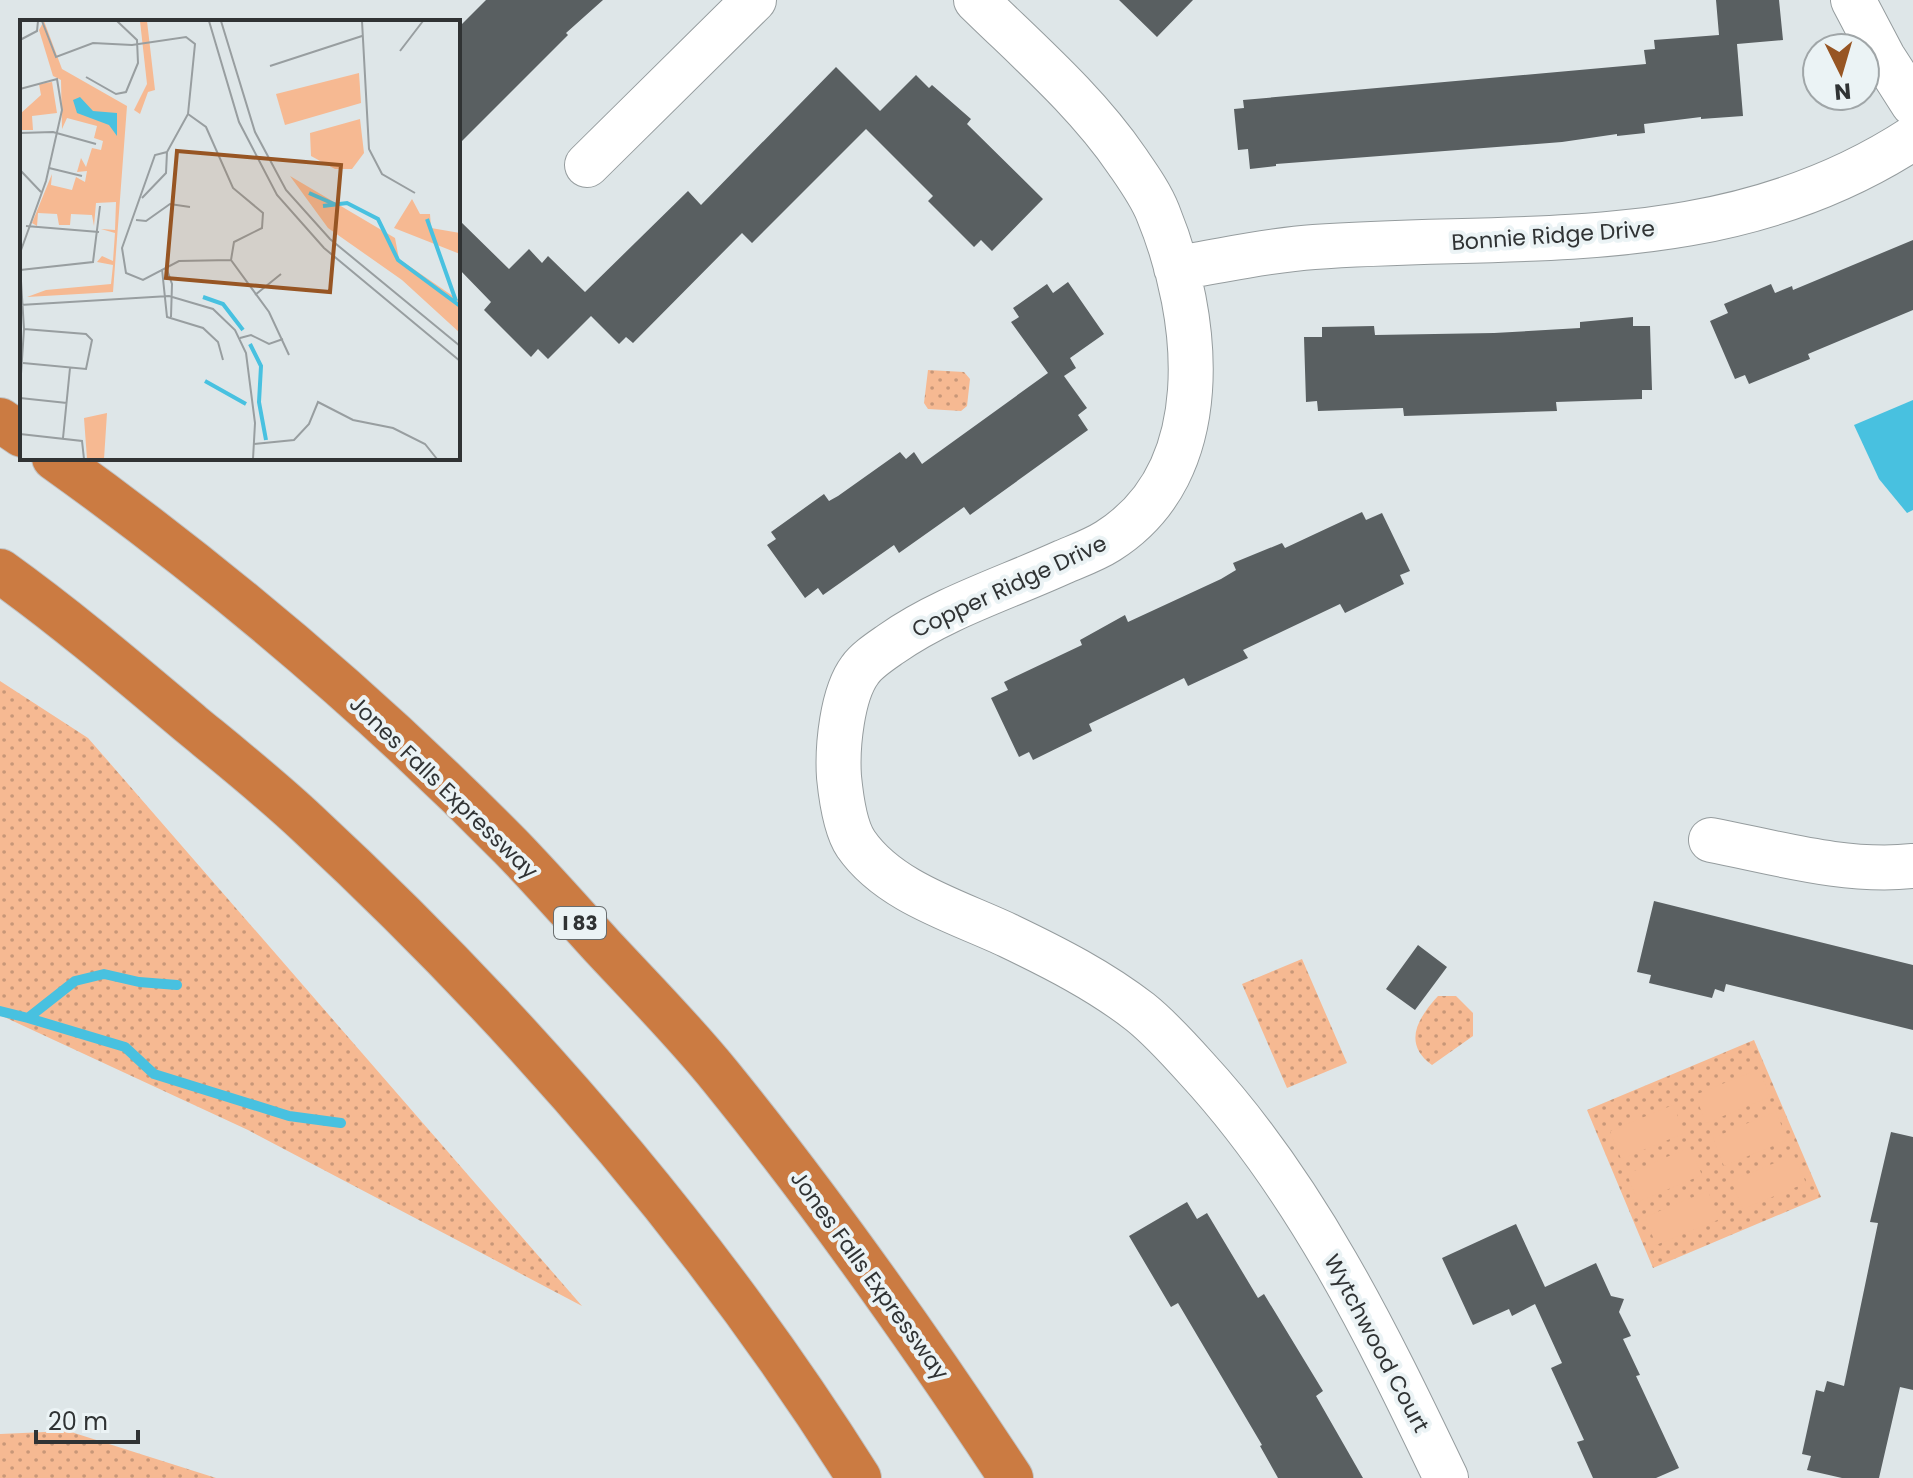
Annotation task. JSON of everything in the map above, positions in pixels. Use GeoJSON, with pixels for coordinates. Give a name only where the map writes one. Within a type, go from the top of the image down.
{"type":"FeatureCollection","features":[{"type":"Feature","properties":{"kind":"highway"},"geometry":{"type":"LineString","coordinates":[[0,420],[20,434]]}},
{"type":"Feature","properties":{"kind":"highway","name":"Jones Falls Expressway"},"geometry":{"type":"LineString","coordinates":[[57,460],[114,501],[260,617],[390,732],[511,847],[719,1074],[835,1224],[933,1360],[1011,1478]]}},
{"type":"Feature","properties":{"kind":"highway"},"geometry":{"type":"LineString","coordinates":[[0,571],[58,613],[305,821],[419,929],[509,1024],[611,1138],[721,1277],[824,1422],[859,1478]]}},
{"type":"Feature","properties":{"kind":"street"},"geometry":{"type":"LineString","coordinates":[[587,165],[754,0]]}},
{"type":"Feature","properties":{"kind":"street","name":"Copper Ridge Drive"},"geometry":{"type":"LineString","coordinates":[[976,0],[1070,92],[1125,158],[1157,209],[1176,268],[1186,322],[1192,391],[1183,442],[1168,480],[1144,514],[1106,543],[914,628],[859,671],[844,710],[839,744],[839,779],[845,813],[855,843],[894,881],[923,898],[1077,970],[1140,1012],[1232,1107],[1306,1210]]}},
{"type":"Feature","properties":{"kind":"street"},"geometry":{"type":"LineString","coordinates":[[1853,0],[1883,57],[1913,104]]}},
{"type":"Feature","properties":{"kind":"street","name":"Bonnie Ridge Drive"},"geometry":{"type":"LineString","coordinates":[[1176,268],[1311,247],[1612,235],[1700,223],[1781,202],[1837,180],[1913,138]]}},
{"type":"Feature","properties":{"kind":"street"},"geometry":{"type":"LineString","coordinates":[[1711,840],[1845,867],[1881,869],[1913,866]]}},
{"type":"Feature","properties":{"kind":"street","name":"Wytchwood Court"},"geometry":{"type":"LineString","coordinates":[[1306,1210],[1390,1361],[1446,1478]]}},
{"type":"Feature","properties":{"kind":"shaded area"},"geometry":{"type":"Polygon","coordinates":[[[928,370],[964,372],[970,379],[967,406],[961,411],[928,409],[924,403],[928,370]]]}},
{"type":"Feature","properties":{"kind":"shaded area"},"geometry":{"type":"Polygon","coordinates":[[[0,681],[88,738],[582,1306],[248,1130],[0,1015],[0,681]]]}},
{"type":"Feature","properties":{"kind":"shaded area"},"geometry":{"type":"Polygon","coordinates":[[[1302,959],[1347,1063],[1287,1088],[1242,984],[1302,959]]]}},
{"type":"Feature","properties":{"kind":"shaded area"},"geometry":{"type":"Polygon","coordinates":[[[1438,996],[1456,996],[1473,1013],[1473,1036],[1432,1065],[1417,1048],[1415,1039],[1419,1022],[1438,996]]]}},
{"type":"Feature","properties":{"kind":"shaded area"},"geometry":{"type":"Polygon","coordinates":[[[1754,1040],[1821,1197],[1653,1268],[1587,1110],[1754,1040]]]}},
{"type":"Feature","properties":{"kind":"shaded area"},"geometry":{"type":"Polygon","coordinates":[[[1759,1069],[1770,1097],[1706,1123],[1695,1095],[1759,1069]]]}},
{"type":"Feature","properties":{"kind":"shaded area"},"geometry":{"type":"Polygon","coordinates":[[[1673,1105],[1685,1133],[1621,1159],[1610,1131],[1673,1105]]]}},
{"type":"Feature","properties":{"kind":"shaded area"},"geometry":{"type":"Polygon","coordinates":[[[1776,1111],[1787,1140],[1724,1166],[1713,1138],[1776,1111]]]}},
{"type":"Feature","properties":{"kind":"shaded area"},"geometry":{"type":"Polygon","coordinates":[[[1690,1147],[1702,1175],[1638,1202],[1627,1174],[1690,1147]]]}},
{"type":"Feature","properties":{"kind":"shaded area"},"geometry":{"type":"Polygon","coordinates":[[[1794,1155],[1806,1183],[1743,1209],[1731,1181],[1794,1155]]]}},
{"type":"Feature","properties":{"kind":"shaded area"},"geometry":{"type":"Polygon","coordinates":[[[1708,1191],[1720,1219],[1656,1245],[1645,1217],[1708,1191]]]}},
{"type":"Feature","properties":{"kind":"shaded area"},"geometry":{"type":"Polygon","coordinates":[[[68,1431],[216,1478],[0,1478],[0,1434],[68,1431]]]}},
{"type":"Feature","properties":{"kind":"water"},"geometry":{"type":"Polygon","coordinates":[[[1913,400],[1913,510],[1907,513],[1879,479],[1854,425],[1913,400]]]}},
{"type":"Feature","properties":{"kind":"building"},"geometry":{"type":"Polygon","coordinates":[[[486,0],[603,0],[566,33],[568,35],[460,143],[460,26],[486,0]]]}},
{"type":"Feature","properties":{"kind":"building"},"geometry":{"type":"Polygon","coordinates":[[[1119,0],[1193,0],[1157,37],[1119,0]]]}},
{"type":"Feature","properties":{"kind":"building"},"geometry":{"type":"Polygon","coordinates":[[[1716,0],[1779,0],[1783,40],[1737,44],[1743,116],[1644,124],[1645,133],[1562,142],[1276,164],[1250,169],[1248,149],[1238,150],[1234,109],[1244,108],[1243,100],[1646,64],[1644,50],[1655,49],[1654,40],[1719,35],[1716,0]]]}},
{"type":"Feature","properties":{"kind":"building"},"geometry":{"type":"Polygon","coordinates":[[[836,67],[880,111],[916,75],[929,88],[932,85],[971,119],[967,124],[1043,199],[992,251],[981,240],[974,247],[928,201],[933,196],[866,129],[752,243],[742,233],[633,343],[626,337],[619,344],[591,316],[548,359],[538,349],[531,357],[484,310],[491,302],[460,270],[460,221],[509,269],[529,249],[542,263],[548,256],[585,292],[688,191],[701,205],[836,67]]]}},
{"type":"Feature","properties":{"kind":"building"},"geometry":{"type":"Polygon","coordinates":[[[1913,240],[1913,310],[1808,354],[1810,359],[1749,384],[1745,375],[1735,379],[1710,321],[1728,313],[1724,304],[1771,284],[1775,293],[1792,286],[1793,290],[1913,240]]]}},
{"type":"Feature","properties":{"kind":"building"},"geometry":{"type":"Polygon","coordinates":[[[1068,282],[1104,334],[1070,358],[1076,368],[1064,376],[1087,408],[1078,415],[1088,430],[970,515],[964,507],[899,553],[894,545],[823,595],[818,588],[805,598],[767,545],[776,539],[771,532],[824,494],[829,501],[838,496],[900,452],[906,459],[914,452],[922,464],[1048,373],[1011,322],[1019,317],[1013,308],[1047,284],[1053,293],[1068,282]]]}},
{"type":"Feature","properties":{"kind":"building"},"geometry":{"type":"Polygon","coordinates":[[[1633,317],[1633,326],[1650,326],[1652,390],[1642,390],[1642,399],[1556,402],[1557,411],[1404,416],[1403,408],[1318,411],[1317,401],[1306,402],[1304,337],[1322,337],[1322,327],[1374,326],[1375,335],[1494,333],[1580,328],[1580,322],[1633,317]]]}},
{"type":"Feature","properties":{"kind":"building"},"geometry":{"type":"Polygon","coordinates":[[[1362,512],[1366,520],[1382,513],[1410,571],[1400,575],[1404,584],[1345,613],[1340,604],[1243,650],[1248,658],[1188,686],[1184,678],[1089,724],[1092,731],[1033,760],[1029,752],[1019,757],[991,698],[1008,690],[1004,682],[1082,645],[1080,640],[1125,615],[1128,622],[1221,579],[1236,570],[1233,563],[1282,543],[1285,548],[1362,512]]]}},
{"type":"Feature","properties":{"kind":"building"},"geometry":{"type":"Polygon","coordinates":[[[1654,901],[1913,965],[1913,1030],[1726,984],[1724,992],[1715,989],[1712,998],[1649,983],[1651,975],[1637,972],[1654,901]]]}},
{"type":"Feature","properties":{"kind":"building"},"geometry":{"type":"Polygon","coordinates":[[[1418,945],[1447,967],[1415,1010],[1386,989],[1418,945]]]}},
{"type":"Feature","properties":{"kind":"building"},"geometry":{"type":"Polygon","coordinates":[[[1891,1132],[1913,1137],[1913,1390],[1900,1387],[1879,1478],[1842,1478],[1807,1470],[1811,1456],[1802,1454],[1816,1390],[1824,1392],[1827,1381],[1844,1386],[1878,1223],[1870,1222],[1891,1132]]]}},
{"type":"Feature","properties":{"kind":"building"},"geometry":{"type":"Polygon","coordinates":[[[1187,1202],[1197,1219],[1207,1213],[1258,1298],[1264,1294],[1323,1391],[1316,1396],[1363,1478],[1278,1478],[1262,1445],[1178,1303],[1171,1307],[1129,1236],[1187,1202]]]}},
{"type":"Feature","properties":{"kind":"building"},"geometry":{"type":"Polygon","coordinates":[[[1516,1224],[1545,1287],[1596,1263],[1611,1296],[1624,1299],[1619,1312],[1631,1336],[1623,1339],[1640,1375],[1636,1376],[1679,1468],[1656,1478],[1593,1478],[1577,1442],[1584,1440],[1551,1368],[1562,1363],[1535,1304],[1512,1316],[1509,1309],[1473,1325],[1442,1258],[1516,1224]]]}},
{"type":"Feature","properties":{"kind":"waterway"},"geometry":{"type":"LineString","coordinates":[[0,1011],[28,1018],[75,981],[104,974],[139,982],[177,985]]}},
{"type":"Feature","properties":{"kind":"waterway"},"geometry":{"type":"LineString","coordinates":[[28,1018],[125,1047],[154,1074],[289,1116],[341,1123]]}}]}
